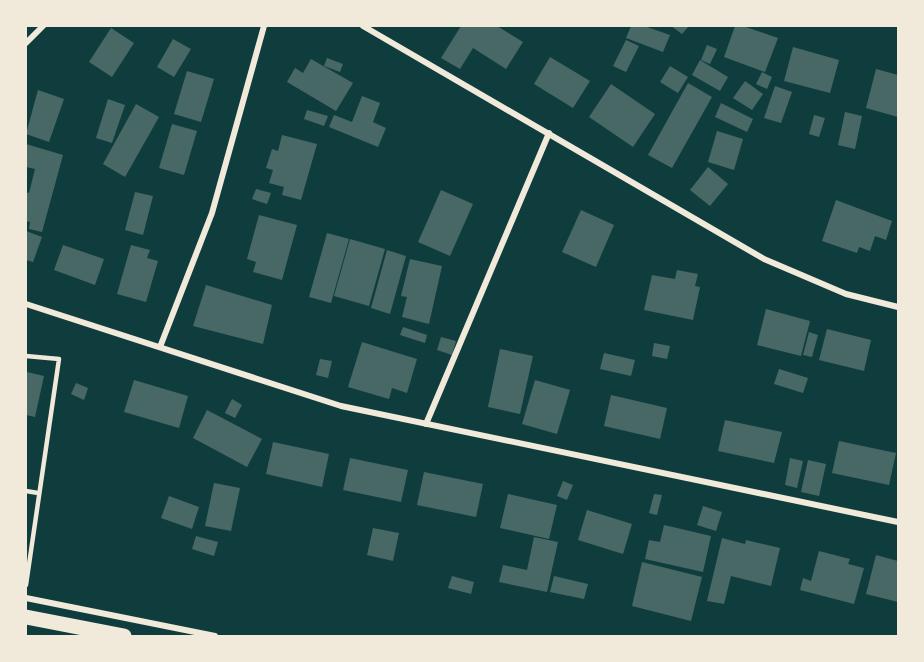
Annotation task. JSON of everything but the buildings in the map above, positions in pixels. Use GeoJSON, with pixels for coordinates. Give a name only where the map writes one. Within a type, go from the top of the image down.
{"type":"FeatureCollection","features":[{"type":"Feature","properties":{"kind":"highway"},"geometry":{"type":"LineString","coordinates":[[26,617],[124,636]]}},
{"type":"Feature","properties":{"kind":"street"},"geometry":{"type":"LineString","coordinates":[[26,43],[43,26]]}},
{"type":"Feature","properties":{"kind":"street"},"geometry":{"type":"LineString","coordinates":[[160,347],[212,213],[264,26]]}},
{"type":"Feature","properties":{"kind":"street"},"geometry":{"type":"LineString","coordinates":[[363,26],[764,259],[846,294],[898,307]]}},
{"type":"Feature","properties":{"kind":"street"},"geometry":{"type":"LineString","coordinates":[[426,424],[549,133]]}},
{"type":"Feature","properties":{"kind":"street"},"geometry":{"type":"LineString","coordinates":[[26,304],[341,406],[898,522]]}},
{"type":"Feature","properties":{"kind":"street"},"geometry":{"type":"LineString","coordinates":[[26,598],[215,636]]}},
{"type":"Feature","properties":{"kind":"lane"},"geometry":{"type":"LineString","coordinates":[[26,356],[59,359],[26,585]]}},
{"type":"Feature","properties":{"kind":"lane"},"geometry":{"type":"LineString","coordinates":[[26,491],[38,494]]}}]}
